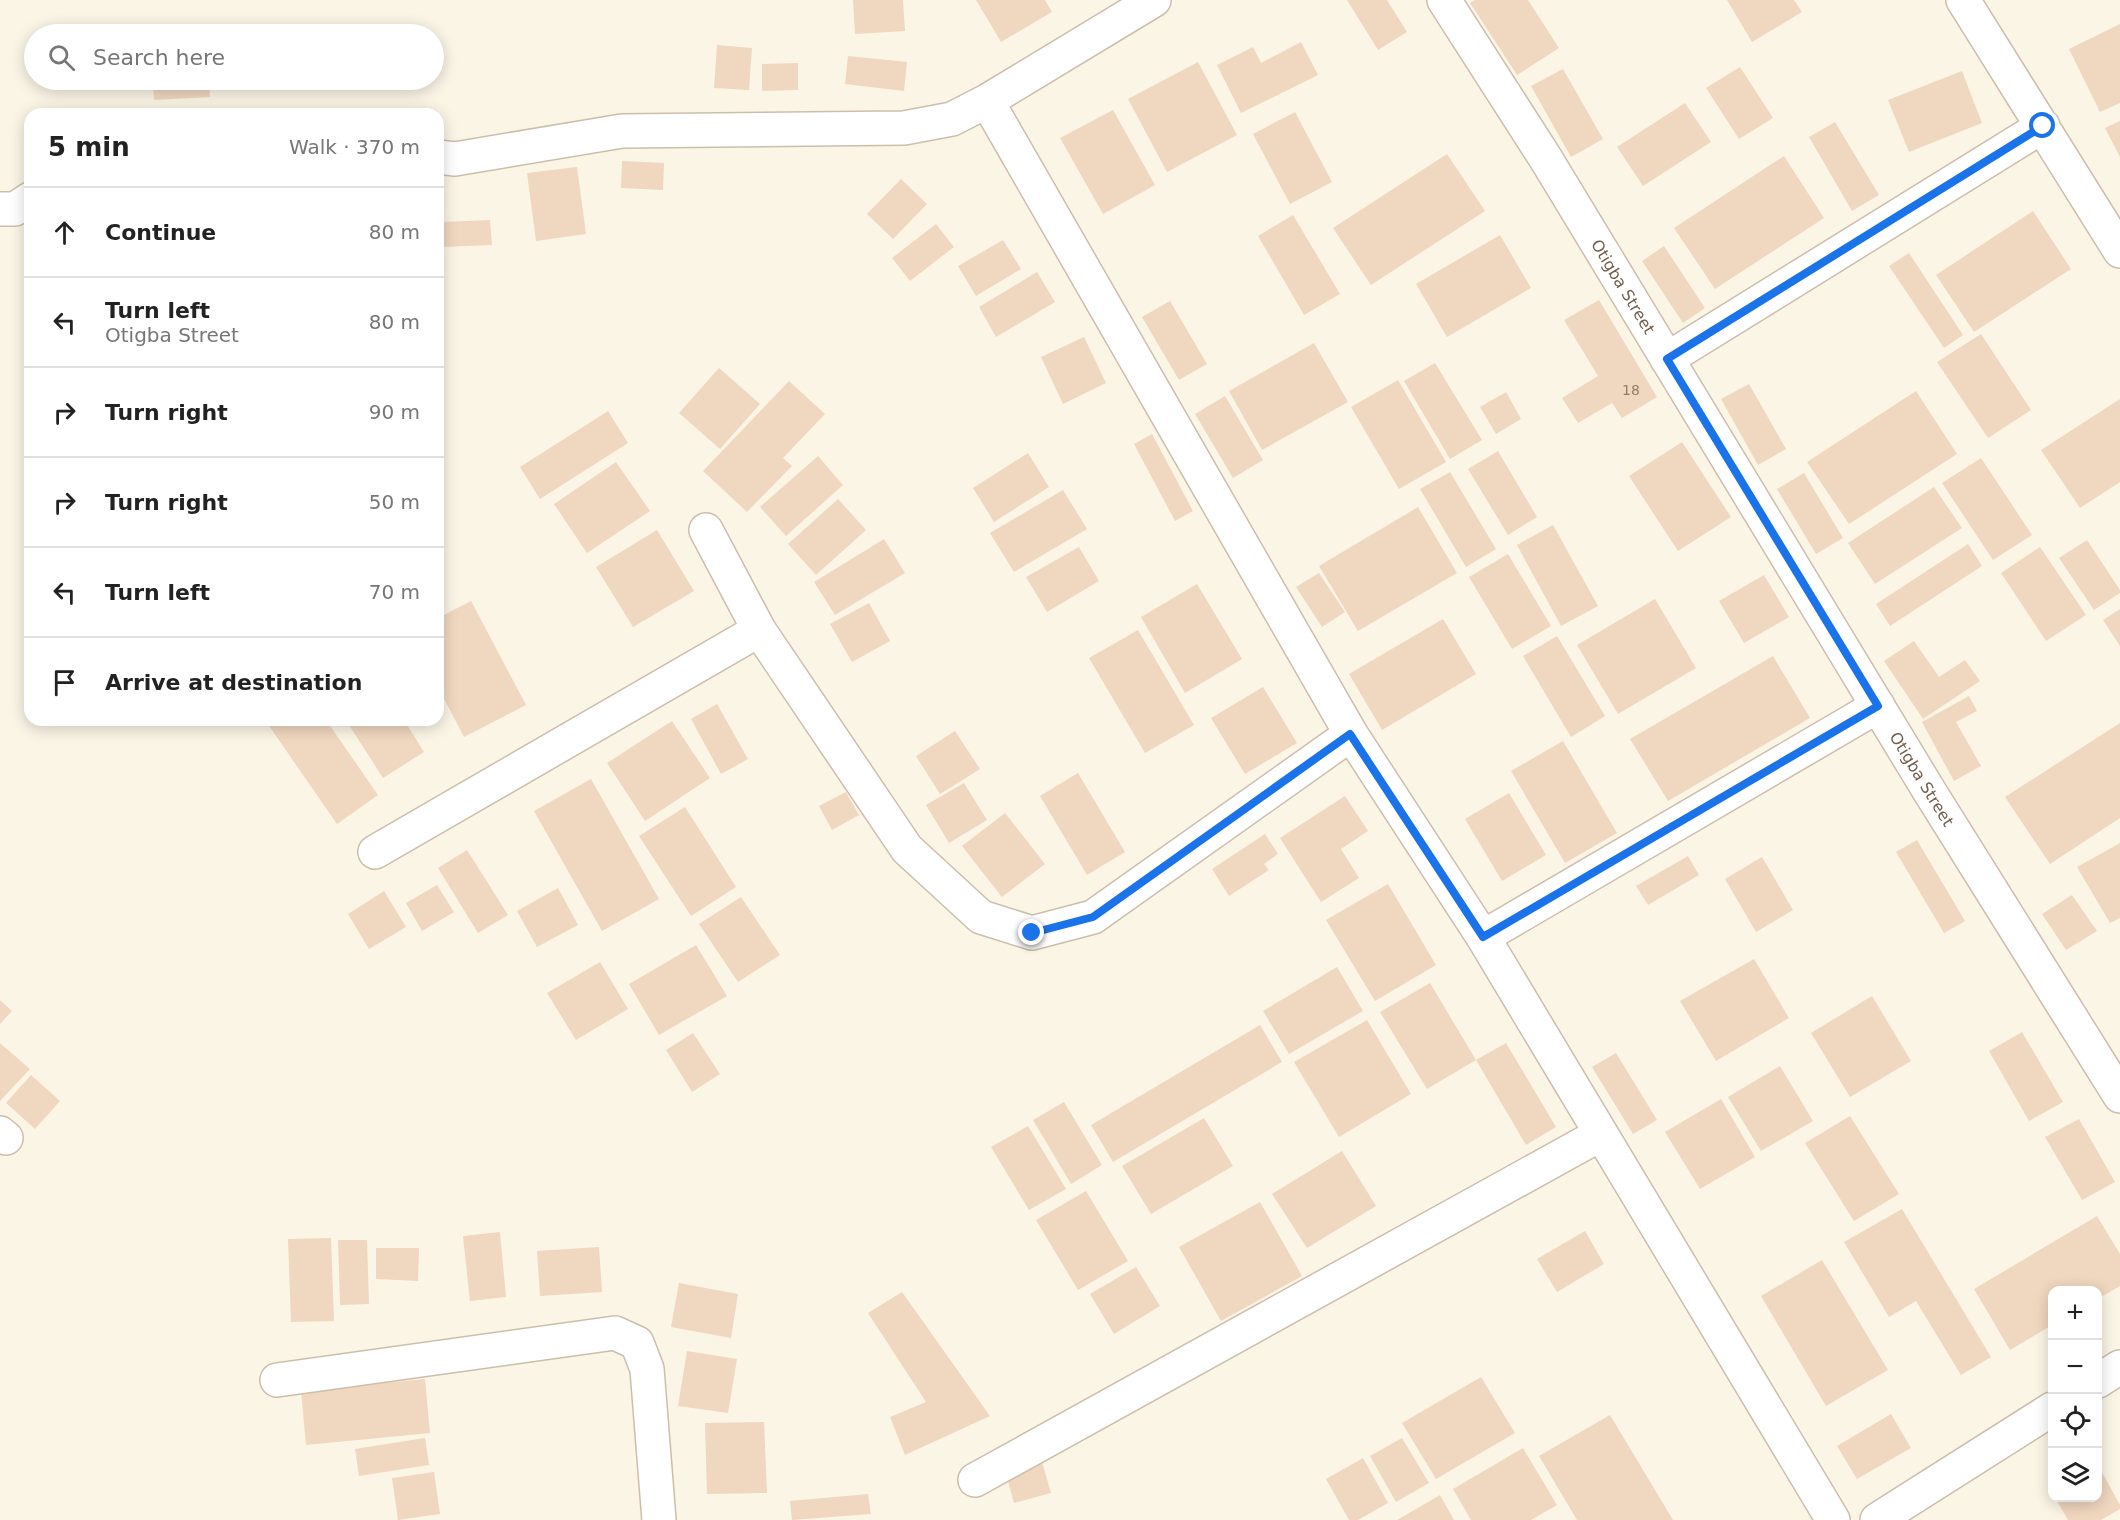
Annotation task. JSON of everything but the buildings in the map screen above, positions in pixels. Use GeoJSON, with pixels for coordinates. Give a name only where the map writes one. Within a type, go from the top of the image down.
{"type":"FeatureCollection","features":[{"type":"Feature","properties":{"kind":"street"},"geometry":{"type":"LineString","coordinates":[[444,158],[455,159],[622,131],[904,128],[952,119],[987,101],[1154,0]]}},
{"type":"Feature","properties":{"kind":"street","name":"Otigba Street"},"geometry":{"type":"LineString","coordinates":[[1444,0],[1546,159],[1878,706],[2120,1096]]}},
{"type":"Feature","properties":{"kind":"street"},"geometry":{"type":"LineString","coordinates":[[1963,0],[2120,250]]}},
{"type":"Feature","properties":{"kind":"street"},"geometry":{"type":"LineString","coordinates":[[987,101],[1350,734],[1483,937],[1833,1520]]}},
{"type":"Feature","properties":{"kind":"street"},"geometry":{"type":"LineString","coordinates":[[1667,359],[2043,126]]}},
{"type":"Feature","properties":{"kind":"street"},"geometry":{"type":"LineString","coordinates":[[0,209],[15,209],[24,203]]}},
{"type":"Feature","properties":{"kind":"street"},"geometry":{"type":"LineString","coordinates":[[706,530],[759,630],[907,849],[981,917],[1032,933],[1093,917],[1350,734]]}},
{"type":"Feature","properties":{"kind":"street"},"geometry":{"type":"LineString","coordinates":[[375,852],[759,630]]}},
{"type":"Feature","properties":{"kind":"street"},"geometry":{"type":"LineString","coordinates":[[1483,937],[1878,706]]}},
{"type":"Feature","properties":{"kind":"street"},"geometry":{"type":"LineString","coordinates":[[975,1480],[1601,1134]]}},
{"type":"Feature","properties":{"kind":"street"},"geometry":{"type":"LineString","coordinates":[[277,1380],[615,1333],[637,1343],[647,1369],[659,1520]]}},
{"type":"Feature","properties":{"kind":"street"},"geometry":{"type":"LineString","coordinates":[[2102,1378],[2120,1367]]}},
{"type":"Feature","properties":{"kind":"street"},"geometry":{"type":"LineString","coordinates":[[1877,1520],[2048,1412]]}},
{"type":"Feature","properties":{"kind":"route"},"geometry":{"type":"LineString","coordinates":[[1032,933],[1093,917],[1350,734],[1483,937],[1878,706],[1667,359],[2043,126]]}}]}
